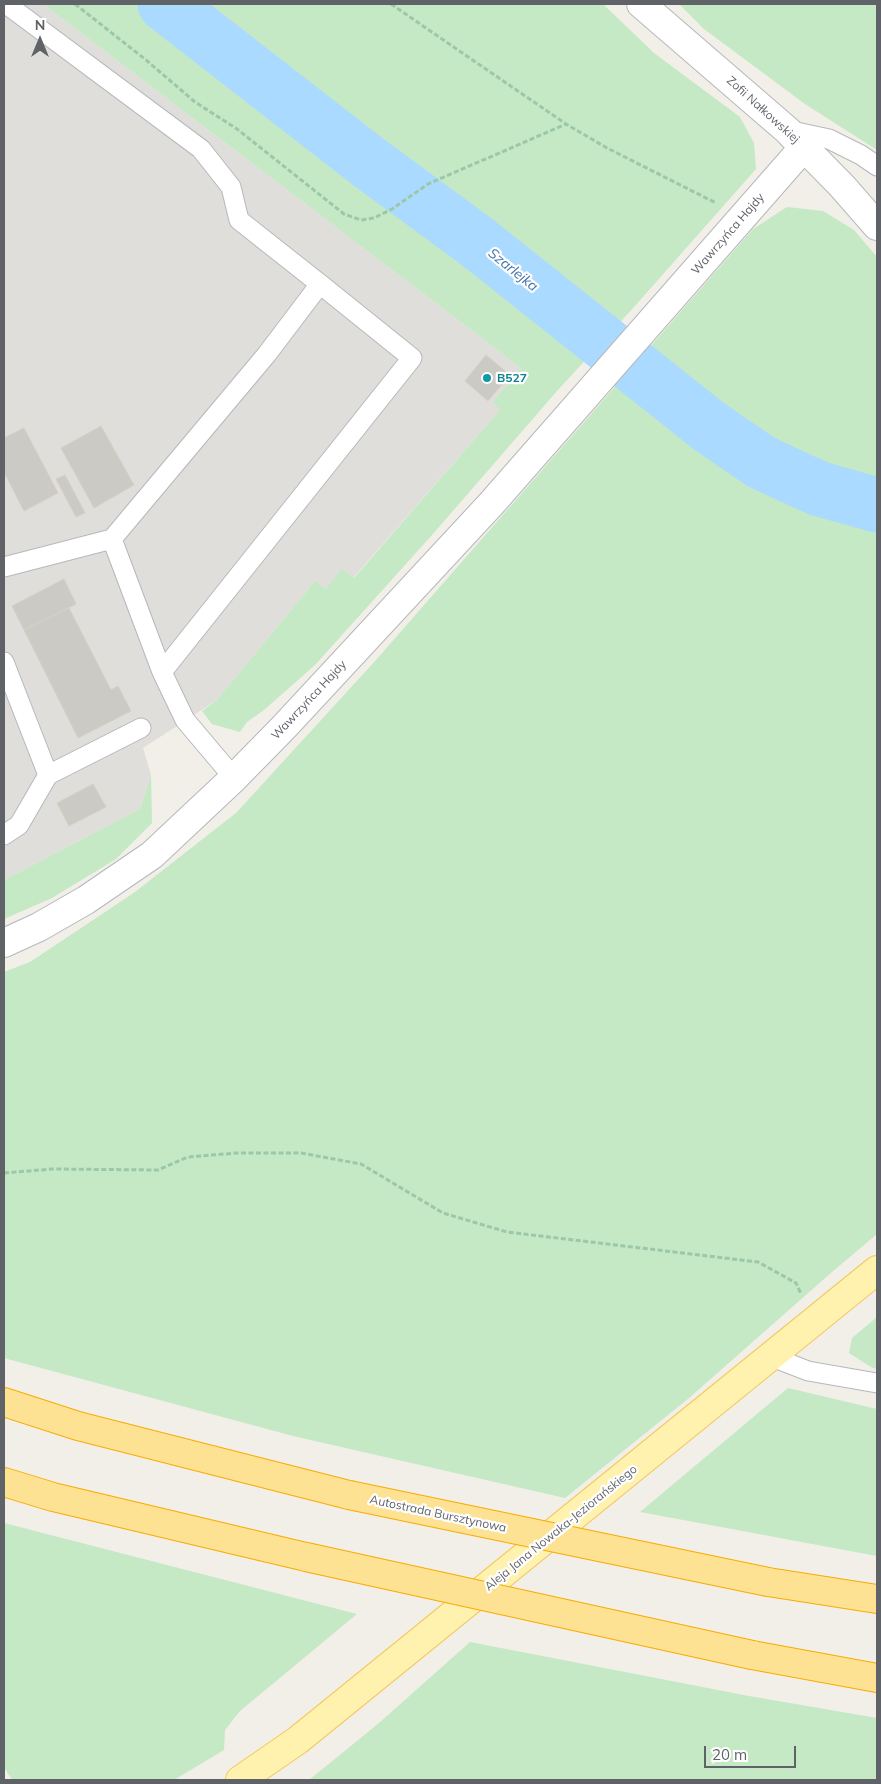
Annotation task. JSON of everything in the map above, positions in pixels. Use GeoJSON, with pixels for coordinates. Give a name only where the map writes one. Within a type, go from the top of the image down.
{"type":"FeatureCollection","features":[{"type":"Feature","properties":{"kind":"highway","name":"Autostrada Bursztynowa"},"geometry":{"type":"LineString","coordinates":[[4,1402],[78,1426],[349,1496],[768,1582],[877,1599]]}},
{"type":"Feature","properties":{"kind":"highway"},"geometry":{"type":"LineString","coordinates":[[4,1482],[53,1496],[306,1557],[752,1656],[877,1678]]}},
{"type":"Feature","properties":{"kind":"main road","name":"Aleja Jana Nowaka-Jeziorańskiego"},"geometry":{"type":"LineString","coordinates":[[240,1780],[298,1740],[877,1270]]}},
{"type":"Feature","properties":{"kind":"street","name":"Zofii Nałkowskiej"},"geometry":{"type":"LineString","coordinates":[[641,4],[796,138],[877,226]]}},
{"type":"Feature","properties":{"kind":"street","name":"Wawrzyńca Hajdy"},"geometry":{"type":"LineString","coordinates":[[4,943],[39,927],[86,900],[152,855],[234,778],[284,727],[491,504],[574,410],[743,216],[796,138]]}},
{"type":"Feature","properties":{"kind":"lane"},"geometry":{"type":"LineString","coordinates":[[6,4],[201,149],[231,187],[240,220],[412,358],[162,672]]}},
{"type":"Feature","properties":{"kind":"lane"},"geometry":{"type":"LineString","coordinates":[[796,138],[829,139],[861,155],[877,166]]}},
{"type":"Feature","properties":{"kind":"lane"},"geometry":{"type":"LineString","coordinates":[[4,567],[112,539],[267,354],[320,284]]}},
{"type":"Feature","properties":{"kind":"lane"},"geometry":{"type":"LineString","coordinates":[[112,539],[162,672],[185,720],[234,778]]}},
{"type":"Feature","properties":{"kind":"lane"},"geometry":{"type":"LineString","coordinates":[[4,662],[48,776]]}},
{"type":"Feature","properties":{"kind":"lane"},"geometry":{"type":"LineString","coordinates":[[4,835],[19,825],[48,776],[141,728]]}},
{"type":"Feature","properties":{"kind":"lane"},"geometry":{"type":"LineString","coordinates":[[772,1357],[808,1371],[877,1383]]}},
{"type":"Feature","properties":{"kind":"path"},"geometry":{"type":"LineString","coordinates":[[75,4],[146,60],[195,102],[236,129],[344,214],[361,220],[374,218],[392,209],[428,184],[566,124]]}},
{"type":"Feature","properties":{"kind":"path"},"geometry":{"type":"LineString","coordinates":[[391,4],[566,124],[607,148],[743,216]]}},
{"type":"Feature","properties":{"kind":"path"},"geometry":{"type":"LineString","coordinates":[[4,1173],[52,1169],[158,1170],[188,1157],[237,1153],[301,1153],[360,1164],[443,1213],[507,1232],[758,1262],[796,1283],[814,1322]]}},
{"type":"Feature","properties":{"kind":"shaded area"},"geometry":{"type":"Polygon","coordinates":[[[4,4],[43,4],[521,368],[494,400],[501,409],[353,578],[326,589],[315,581],[217,700],[143,748],[151,775],[140,809],[4,880],[4,4]]]}},
{"type":"Feature","properties":{"kind":"green space"},"geometry":{"type":"Polygon","coordinates":[[[43,4],[603,4],[654,53],[740,117],[754,143],[756,169],[315,665],[264,710],[247,722],[240,732],[212,724],[202,711],[217,700],[315,581],[326,589],[342,569],[354,578],[500,410],[493,401],[521,368],[43,4]]]}},
{"type":"Feature","properties":{"kind":"green space"},"geometry":{"type":"Polygon","coordinates":[[[679,4],[877,4],[877,150],[805,104],[704,29],[679,4]]]}},
{"type":"Feature","properties":{"kind":"green space"},"geometry":{"type":"Polygon","coordinates":[[[787,207],[823,211],[854,230],[877,257],[877,1234],[689,1398],[565,1498],[293,1436],[4,1358],[4,972],[30,962],[135,892],[236,813],[376,660],[753,229],[787,207]]]}},
{"type":"Feature","properties":{"kind":"green space"},"geometry":{"type":"Polygon","coordinates":[[[151,775],[152,823],[116,859],[52,898],[4,919],[4,880],[140,809],[151,775]]]}},
{"type":"Feature","properties":{"kind":"green space"},"geometry":{"type":"Polygon","coordinates":[[[877,1317],[877,1369],[849,1353],[852,1338],[877,1317]]]}},
{"type":"Feature","properties":{"kind":"green space"},"geometry":{"type":"Polygon","coordinates":[[[788,1388],[877,1409],[877,1556],[640,1512],[788,1388]]]}},
{"type":"Feature","properties":{"kind":"green space"},"geometry":{"type":"Polygon","coordinates":[[[4,1523],[357,1614],[240,1711],[225,1730],[224,1750],[174,1780],[12,1780],[4,1767],[4,1523]]]}},
{"type":"Feature","properties":{"kind":"green space"},"geometry":{"type":"Polygon","coordinates":[[[470,1642],[749,1696],[877,1718],[877,1780],[309,1780],[379,1723],[470,1642]]]}},
{"type":"Feature","properties":{"kind":"building","name":"B527"},"geometry":{"type":"Polygon","coordinates":[[[486,355],[510,375],[488,401],[465,381],[486,355]]]}},
{"type":"Feature","properties":{"kind":"building"},"geometry":{"type":"Polygon","coordinates":[[[101,426],[134,485],[94,508],[61,448],[101,426]]]}},
{"type":"Feature","properties":{"kind":"building"},"geometry":{"type":"Polygon","coordinates":[[[24,428],[58,493],[24,511],[4,472],[4,438],[24,428]]]}},
{"type":"Feature","properties":{"kind":"building"},"geometry":{"type":"Polygon","coordinates":[[[65,475],[85,513],[76,517],[56,479],[65,475]]]}},
{"type":"Feature","properties":{"kind":"building"},"geometry":{"type":"Polygon","coordinates":[[[64,579],[76,604],[24,630],[12,606],[64,579]]]}},
{"type":"Feature","properties":{"kind":"building"},"geometry":{"type":"Polygon","coordinates":[[[69,608],[111,690],[118,686],[131,711],[78,738],[24,630],[69,608]]]}},
{"type":"Feature","properties":{"kind":"building"},"geometry":{"type":"Polygon","coordinates":[[[93,784],[106,807],[69,826],[57,803],[93,784]]]}},
{"type":"Feature","properties":{"kind":"waterway","name":"Szarlejka"},"geometry":{"type":"LineString","coordinates":[[165,4],[367,161],[477,242],[710,427],[761,462],[793,477],[820,489],[877,505]]}},
{"type":"Feature","properties":{"kind":"place","name":"B527"},"geometry":{"type":"Point","coordinates":[487,378]}}]}
